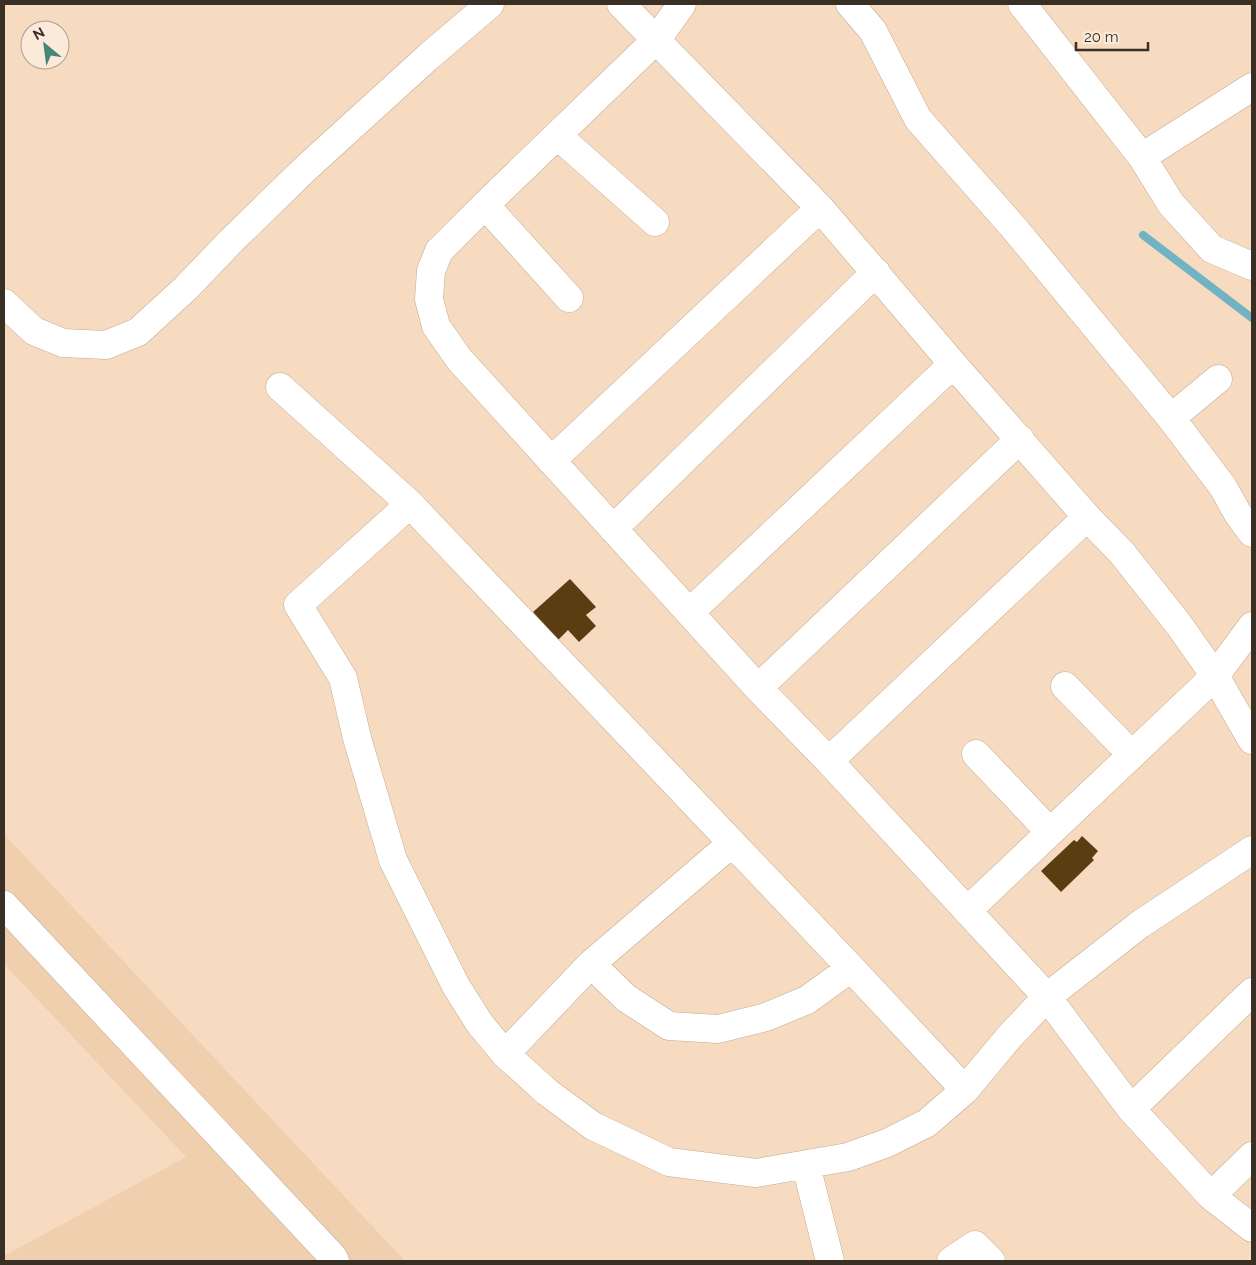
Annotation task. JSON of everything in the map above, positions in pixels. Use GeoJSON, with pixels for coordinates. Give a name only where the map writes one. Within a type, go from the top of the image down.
{"type":"FeatureCollection","features":[{"type":"Feature","properties":{"kind":"street"},"geometry":{"type":"LineString","coordinates":[[4,303],[34,332],[62,343],[106,345],[138,332],[186,288],[305,169],[428,57],[490,4]]}},
{"type":"Feature","properties":{"kind":"street"},"geometry":{"type":"LineString","coordinates":[[621,4],[820,208],[1087,517],[1122,553],[1179,625],[1215,676],[1252,740]]}},
{"type":"Feature","properties":{"kind":"street"},"geometry":{"type":"LineString","coordinates":[[682,4],[657,40],[439,251],[431,272],[429,299],[436,326],[460,359],[613,529],[758,688],[1047,996],[1131,1109],[1211,1196],[1252,1228]]}},
{"type":"Feature","properties":{"kind":"street"},"geometry":{"type":"LineString","coordinates":[[850,4],[874,31],[918,120],[1014,228],[1172,418],[1223,487],[1248,517]]}},
{"type":"Feature","properties":{"kind":"street"},"geometry":{"type":"LineString","coordinates":[[1022,4],[1142,157],[1171,204],[1212,249],[1252,266]]}},
{"type":"Feature","properties":{"kind":"street"},"geometry":{"type":"LineString","coordinates":[[1142,157],[1252,88]]}},
{"type":"Feature","properties":{"kind":"street"},"geometry":{"type":"LineString","coordinates":[[558,136],[655,222]]}},
{"type":"Feature","properties":{"kind":"street"},"geometry":{"type":"LineString","coordinates":[[485,205],[569,298]]}},
{"type":"Feature","properties":{"kind":"street"},"geometry":{"type":"LineString","coordinates":[[551,461],[820,208]]}},
{"type":"Feature","properties":{"kind":"street"},"geometry":{"type":"LineString","coordinates":[[613,529],[876,272]]}},
{"type":"Feature","properties":{"kind":"street"},"geometry":{"type":"LineString","coordinates":[[690,612],[954,364]]}},
{"type":"Feature","properties":{"kind":"street"},"geometry":{"type":"LineString","coordinates":[[1172,418],[1218,379]]}},
{"type":"Feature","properties":{"kind":"street"},"geometry":{"type":"LineString","coordinates":[[280,387],[410,504],[965,1090]]}},
{"type":"Feature","properties":{"kind":"street"},"geometry":{"type":"LineString","coordinates":[[758,688],[1020,439]]}},
{"type":"Feature","properties":{"kind":"street"},"geometry":{"type":"LineString","coordinates":[[410,504],[298,605],[342,678],[392,860],[456,986],[480,1024],[505,1054],[547,1092],[593,1126],[668,1162],[756,1173],[848,1157],[887,1143],[927,1123],[965,1090],[1010,1036],[1047,996],[1139,925],[1252,850]]}},
{"type":"Feature","properties":{"kind":"street"},"geometry":{"type":"LineString","coordinates":[[829,762],[1087,517]]}},
{"type":"Feature","properties":{"kind":"street"},"geometry":{"type":"LineString","coordinates":[[967,911],[1215,676],[1252,626]]}},
{"type":"Feature","properties":{"kind":"street"},"geometry":{"type":"LineString","coordinates":[[1065,686],[1132,755]]}},
{"type":"Feature","properties":{"kind":"street"},"geometry":{"type":"LineString","coordinates":[[976,754],[1050,832]]}},
{"type":"Feature","properties":{"kind":"street"},"geometry":{"type":"LineString","coordinates":[[505,1054],[591,964],[732,843]]}},
{"type":"Feature","properties":{"kind":"street"},"geometry":{"type":"LineString","coordinates":[[4,905],[336,1261]]}},
{"type":"Feature","properties":{"kind":"street"},"geometry":{"type":"LineString","coordinates":[[591,964],[626,998],[669,1026],[718,1029],[766,1017],[807,1000],[851,968]]}},
{"type":"Feature","properties":{"kind":"street"},"geometry":{"type":"LineString","coordinates":[[1131,1109],[1252,992]]}},
{"type":"Feature","properties":{"kind":"street"},"geometry":{"type":"LineString","coordinates":[[1211,1196],[1252,1156]]}},
{"type":"Feature","properties":{"kind":"street"},"geometry":{"type":"LineString","coordinates":[[806,1164],[830,1261]]}},
{"type":"Feature","properties":{"kind":"street"},"geometry":{"type":"LineString","coordinates":[[951,1261],[975,1245],[991,1261]]}},
{"type":"Feature","properties":{"kind":"shaded area"},"geometry":{"type":"Polygon","coordinates":[[[4,834],[405,1261],[4,1261],[4,1256],[186,1157],[4,964],[4,834]]]}},
{"type":"Feature","properties":{"kind":"building"},"geometry":{"type":"Polygon","coordinates":[[[570,579],[596,607],[586,615],[596,626],[579,642],[568,630],[558,640],[533,612],[570,579]]]}},
{"type":"Feature","properties":{"kind":"building"},"geometry":{"type":"Polygon","coordinates":[[[1082,836],[1098,851],[1092,858],[1094,860],[1061,892],[1041,871],[1074,840],[1077,842],[1082,836]]]}},
{"type":"Feature","properties":{"kind":"waterway"},"geometry":{"type":"LineString","coordinates":[[1143,235],[1252,318]]}}]}
